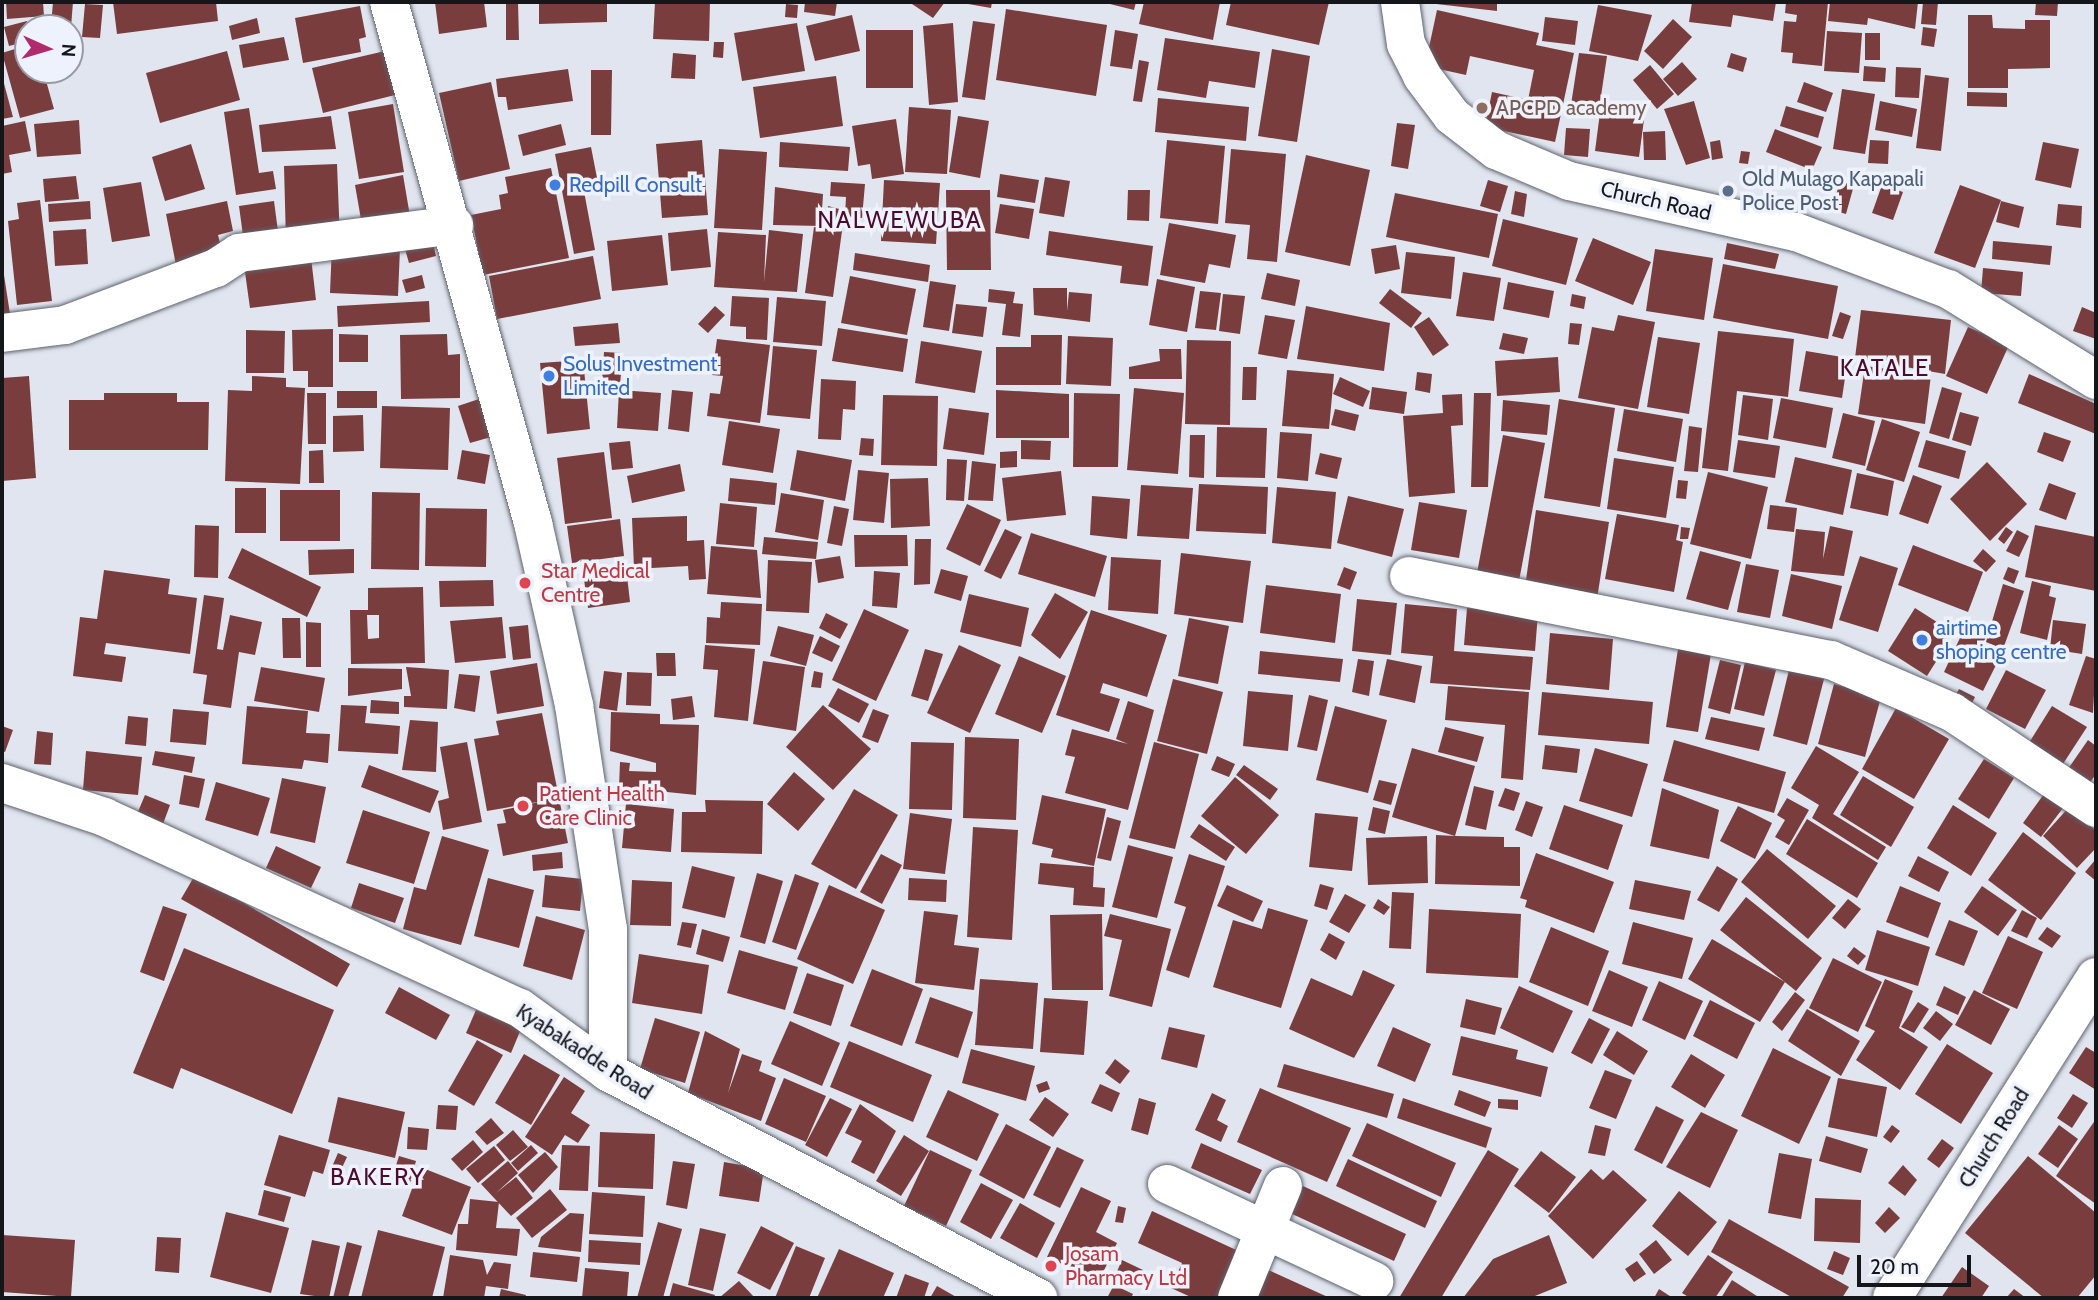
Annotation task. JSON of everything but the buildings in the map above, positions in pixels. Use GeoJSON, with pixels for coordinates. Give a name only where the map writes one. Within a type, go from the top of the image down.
{"type":"FeatureCollection","features":[{"type":"Feature","properties":{"kind":"street"},"geometry":{"type":"LineString","coordinates":[[389,2],[454,225],[533,523],[588,777],[607,929],[608,1072]]}},
{"type":"Feature","properties":{"kind":"street","name":"Church Road"},"geometry":{"type":"LineString","coordinates":[[1400,2],[1406,44],[1422,76],[1452,116],[1496,150],[1569,181],[1796,232],[1948,289],[2096,380]]}},
{"type":"Feature","properties":{"kind":"street"},"geometry":{"type":"LineString","coordinates":[[2,333],[65,325],[216,268],[239,253],[454,225]]}},
{"type":"Feature","properties":{"kind":"street"},"geometry":{"type":"LineString","coordinates":[[1409,576],[1831,660],[1952,712],[2096,808]]}},
{"type":"Feature","properties":{"kind":"street","name":"Kyabakadde Road"},"geometry":{"type":"LineString","coordinates":[[2,783],[104,817],[520,1008],[608,1072],[1038,1298]]}},
{"type":"Feature","properties":{"kind":"street","name":"Church Road"},"geometry":{"type":"LineString","coordinates":[[1892,1298],[2096,977]]}},
{"type":"Feature","properties":{"kind":"street"},"geometry":{"type":"LineString","coordinates":[[1167,1184],[1374,1281]]}},
{"type":"Feature","properties":{"kind":"street"},"geometry":{"type":"LineString","coordinates":[[1237,1298],[1283,1186]]}},
{"type":"Feature","properties":{"kind":"place","name":"APCPD academy"},"geometry":{"type":"Point","coordinates":[1482,108]}},
{"type":"Feature","properties":{"kind":"place","name":"Redpill Consult"},"geometry":{"type":"Point","coordinates":[555,185]}},
{"type":"Feature","properties":{"kind":"place","name":"Old Mulago Kapapali Police Post"},"geometry":{"type":"Point","coordinates":[1728,191]}},
{"type":"Feature","properties":{"kind":"place","name":"Solus Investment Limited"},"geometry":{"type":"Point","coordinates":[549,376]}},
{"type":"Feature","properties":{"kind":"place","name":"Star Medical Centre"},"geometry":{"type":"Point","coordinates":[525,583]}},
{"type":"Feature","properties":{"kind":"place","name":"airtime shoping centre"},"geometry":{"type":"Point","coordinates":[1922,640]}},
{"type":"Feature","properties":{"kind":"place","name":"Patient Health Care Clinic"},"geometry":{"type":"Point","coordinates":[523,806]}},
{"type":"Feature","properties":{"kind":"place","name":"Josam Pharmacy Ltd"},"geometry":{"type":"Point","coordinates":[1051,1266]}},
{"type":"Feature","properties":{"kind":"district","name":"NALWEWUBA"},"geometry":{"type":"Point","coordinates":[900,220]}},
{"type":"Feature","properties":{"kind":"district","name":"KATALE"},"geometry":{"type":"Point","coordinates":[1885,368]}},
{"type":"Feature","properties":{"kind":"district","name":"BAKERY"},"geometry":{"type":"Point","coordinates":[378,1177]}}]}
